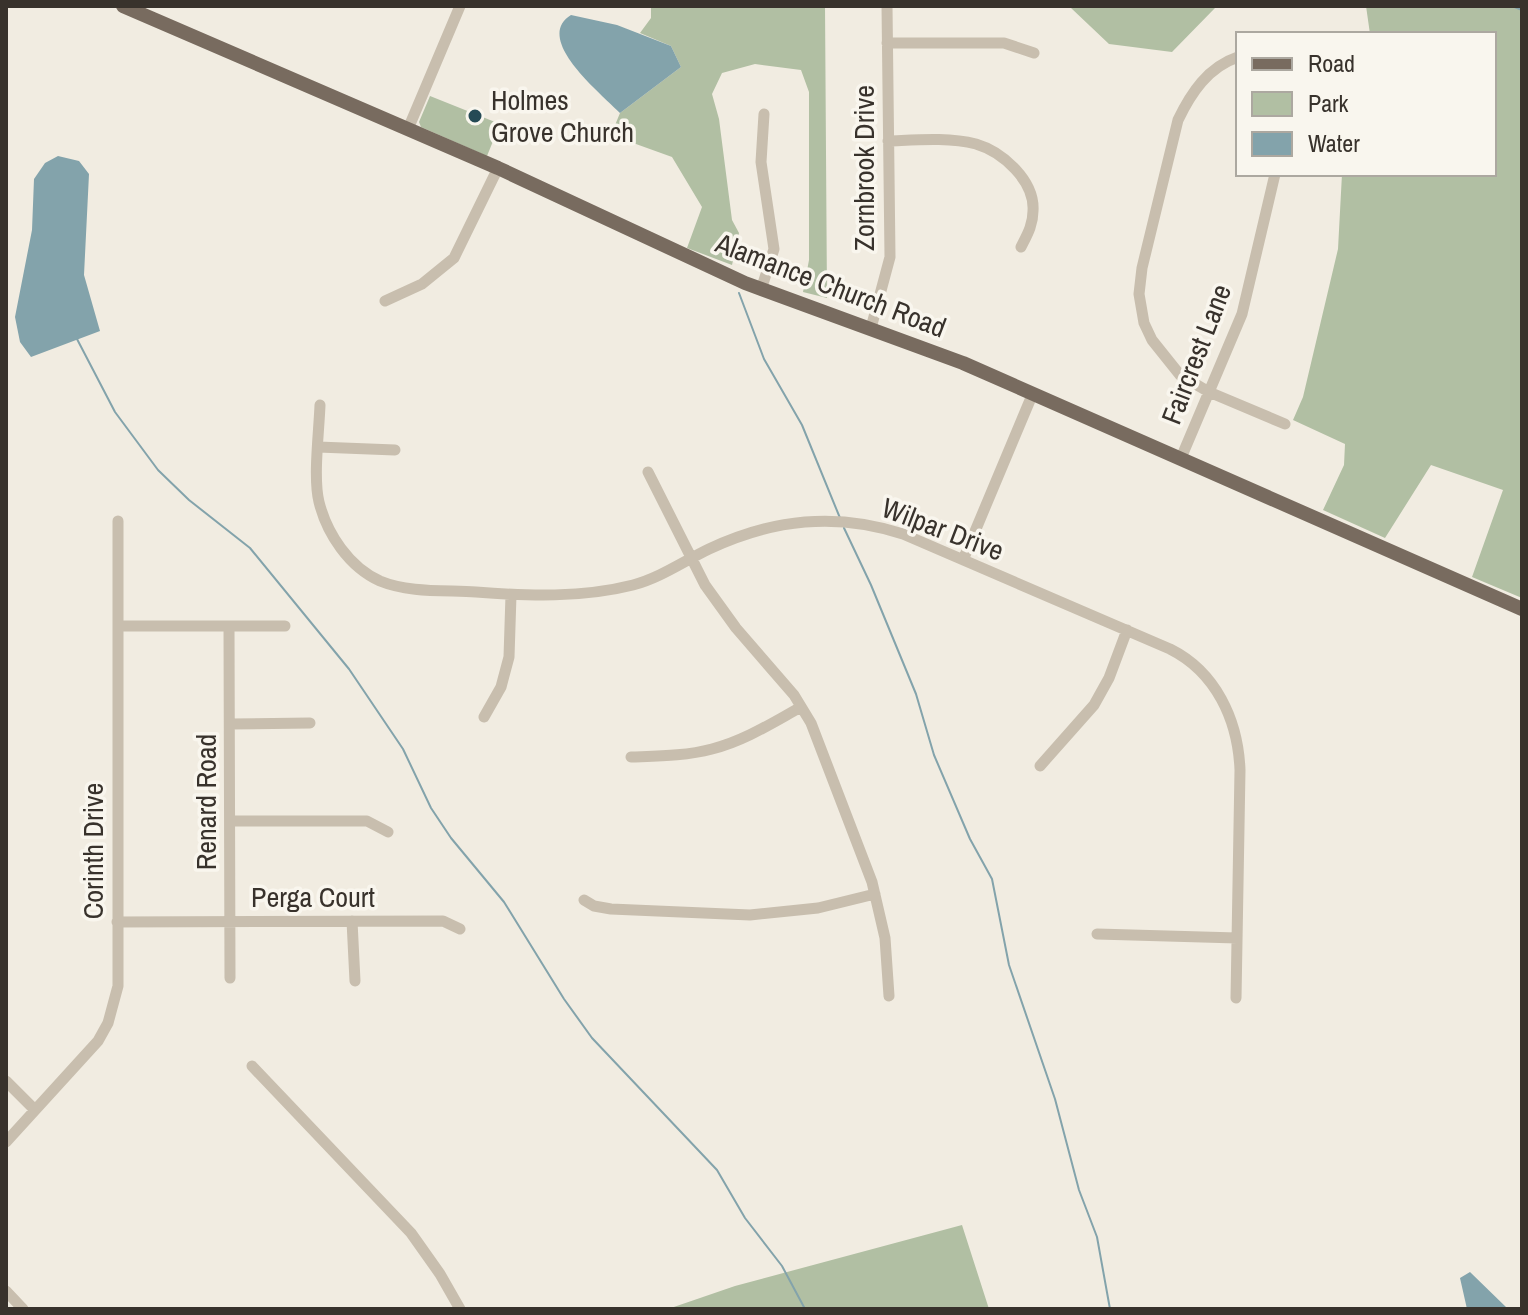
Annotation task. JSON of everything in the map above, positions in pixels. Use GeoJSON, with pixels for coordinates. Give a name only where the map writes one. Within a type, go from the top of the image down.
{"type":"FeatureCollection","features":[{"type":"Feature","properties":{"kind":"main road","name":"Alamance Church Road"},"geometry":{"type":"LineString","coordinates":[[123,6],[498,168],[761,290],[871,328],[1033,393],[1522,609]]}},
{"type":"Feature","properties":{"kind":"street"},"geometry":{"type":"LineString","coordinates":[[408,129],[460,6]]}},
{"type":"Feature","properties":{"kind":"street","name":"Zornbrook Drive"},"geometry":{"type":"LineString","coordinates":[[871,328],[890,257],[887,6]]}},
{"type":"Feature","properties":{"kind":"street"},"geometry":{"type":"LineString","coordinates":[[887,43],[1004,43],[1034,53]]}},
{"type":"Feature","properties":{"kind":"street"},"geometry":{"type":"LineString","coordinates":[[1236,58],[1211,71],[1186,103],[1178,120],[1142,268],[1139,294],[1144,323],[1164,357],[1180,375],[1209,392],[1285,424]]}},
{"type":"Feature","properties":{"kind":"street"},"geometry":{"type":"LineString","coordinates":[[761,290],[774,249],[761,162],[764,114]]}},
{"type":"Feature","properties":{"kind":"street"},"geometry":{"type":"LineString","coordinates":[[888,141],[937,140],[974,144],[1005,161],[1020,174],[1032,197],[1031,226],[1021,247]]}},
{"type":"Feature","properties":{"kind":"street"},"geometry":{"type":"LineString","coordinates":[[385,301],[422,284],[454,258],[498,168]]}},
{"type":"Feature","properties":{"kind":"street","name":"Faircrest Lane"},"geometry":{"type":"LineString","coordinates":[[1181,458],[1242,314],[1275,176]]}},
{"type":"Feature","properties":{"kind":"street"},"geometry":{"type":"LineString","coordinates":[[963,560],[1033,393]]}},
{"type":"Feature","properties":{"kind":"street","name":"Wilpar Drive"},"geometry":{"type":"LineString","coordinates":[[320,405],[318,501],[334,539],[354,564],[380,581],[411,588],[511,595],[609,591],[638,584],[763,528],[794,521],[857,522],[888,529],[1174,651],[1196,666],[1216,690],[1233,723],[1240,770],[1236,998]]}},
{"type":"Feature","properties":{"kind":"street"},"geometry":{"type":"LineString","coordinates":[[318,447],[395,450]]}},
{"type":"Feature","properties":{"kind":"street"},"geometry":{"type":"LineString","coordinates":[[648,472],[720,607],[794,695],[827,763],[875,894],[885,938],[889,996]]}},
{"type":"Feature","properties":{"kind":"street","name":"Corinth Drive"},"geometry":{"type":"LineString","coordinates":[[6,1142],[98,1041],[108,1023],[118,986],[118,521]]}},
{"type":"Feature","properties":{"kind":"street"},"geometry":{"type":"LineString","coordinates":[[484,717],[501,687],[509,657],[511,595]]}},
{"type":"Feature","properties":{"kind":"street"},"geometry":{"type":"LineString","coordinates":[[118,626],[285,626]]}},
{"type":"Feature","properties":{"kind":"street","name":"Renard Road"},"geometry":{"type":"LineString","coordinates":[[229,626],[230,978]]}},
{"type":"Feature","properties":{"kind":"street"},"geometry":{"type":"LineString","coordinates":[[1040,766],[1094,705],[1109,678],[1127,630]]}},
{"type":"Feature","properties":{"kind":"street"},"geometry":{"type":"LineString","coordinates":[[631,757],[711,750],[748,736],[801,707]]}},
{"type":"Feature","properties":{"kind":"street"},"geometry":{"type":"LineString","coordinates":[[230,724],[310,723]]}},
{"type":"Feature","properties":{"kind":"street"},"geometry":{"type":"LineString","coordinates":[[231,821],[367,821],[388,832]]}},
{"type":"Feature","properties":{"kind":"street"},"geometry":{"type":"LineString","coordinates":[[584,900],[594,906],[611,909],[750,915],[818,908],[875,894]]}},
{"type":"Feature","properties":{"kind":"street"},"geometry":{"type":"LineString","coordinates":[[352,921],[355,981]]}},
{"type":"Feature","properties":{"kind":"street","name":"Perga Court"},"geometry":{"type":"LineString","coordinates":[[117,922],[443,921],[460,929]]}},
{"type":"Feature","properties":{"kind":"street"},"geometry":{"type":"LineString","coordinates":[[1097,934],[1237,938]]}},
{"type":"Feature","properties":{"kind":"street"},"geometry":{"type":"LineString","coordinates":[[252,1066],[402,1223],[431,1260],[460,1309]]}},
{"type":"Feature","properties":{"kind":"street"},"geometry":{"type":"LineString","coordinates":[[6,1081],[34,1109]]}},
{"type":"Feature","properties":{"kind":"street"},"geometry":{"type":"LineString","coordinates":[[6,1291],[23,1309]]}},
{"type":"Feature","properties":{"kind":"green space"},"geometry":{"type":"Polygon","coordinates":[[[651,6],[825,6],[827,298],[803,292],[809,260],[809,92],[801,70],[755,64],[722,73],[712,94],[719,119],[732,220],[739,233],[732,265],[687,248],[702,207],[672,157],[611,135],[620,113],[681,67],[671,46],[640,33],[651,18],[651,6]]]}},
{"type":"Feature","properties":{"kind":"green space"},"geometry":{"type":"Polygon","coordinates":[[[1065,6],[1225,6],[1215,8],[1172,52],[1109,44],[1071,8],[1065,6]]]}},
{"type":"Feature","properties":{"kind":"green space"},"geometry":{"type":"Polygon","coordinates":[[[1366,6],[1522,6],[1522,598],[1472,577],[1503,490],[1431,465],[1385,538],[1323,510],[1344,465],[1345,444],[1293,420],[1303,397],[1338,249],[1342,176],[1496,176],[1496,32],[1370,32],[1366,6]]]}},
{"type":"Feature","properties":{"kind":"green space"},"geometry":{"type":"Polygon","coordinates":[[[430,96],[500,124],[487,156],[421,127],[419,122],[430,96]]]}},
{"type":"Feature","properties":{"kind":"green space"},"geometry":{"type":"Polygon","coordinates":[[[962,1225],[989,1309],[668,1309],[735,1286],[962,1225]]]}},
{"type":"Feature","properties":{"kind":"water"},"geometry":{"type":"Polygon","coordinates":[[[571,15],[617,25],[671,46],[681,67],[620,113],[574,66],[565,52],[560,38],[561,25],[571,15]]]}},
{"type":"Feature","properties":{"kind":"water"},"geometry":{"type":"Polygon","coordinates":[[[58,156],[79,161],[89,174],[84,275],[100,331],[31,357],[20,342],[15,317],[32,230],[34,179],[45,163],[58,156]]]}},
{"type":"Feature","properties":{"kind":"water"},"geometry":{"type":"Polygon","coordinates":[[[1470,1272],[1508,1309],[1467,1309],[1460,1278],[1470,1272]]]}},
{"type":"Feature","properties":{"kind":"waterway"},"geometry":{"type":"LineString","coordinates":[[1512,6],[1522,10]]}},
{"type":"Feature","properties":{"kind":"waterway"},"geometry":{"type":"LineString","coordinates":[[739,293],[764,359],[802,425],[840,518]]}},
{"type":"Feature","properties":{"kind":"waterway"},"geometry":{"type":"LineString","coordinates":[[77,339],[115,412],[158,470],[189,500],[250,548],[349,669],[403,749],[431,808],[451,838],[504,902],[564,999],[592,1038],[717,1170],[745,1218],[782,1266],[805,1309]]}},
{"type":"Feature","properties":{"kind":"waterway"},"geometry":{"type":"LineString","coordinates":[[844,528],[916,694],[934,755],[970,839],[992,879],[1009,965],[1055,1099],[1079,1190],[1097,1237],[1110,1309]]}},
{"type":"Feature","properties":{"kind":"place","name":"Holmes Grove Church"},"geometry":{"type":"Point","coordinates":[475,116]}}]}
